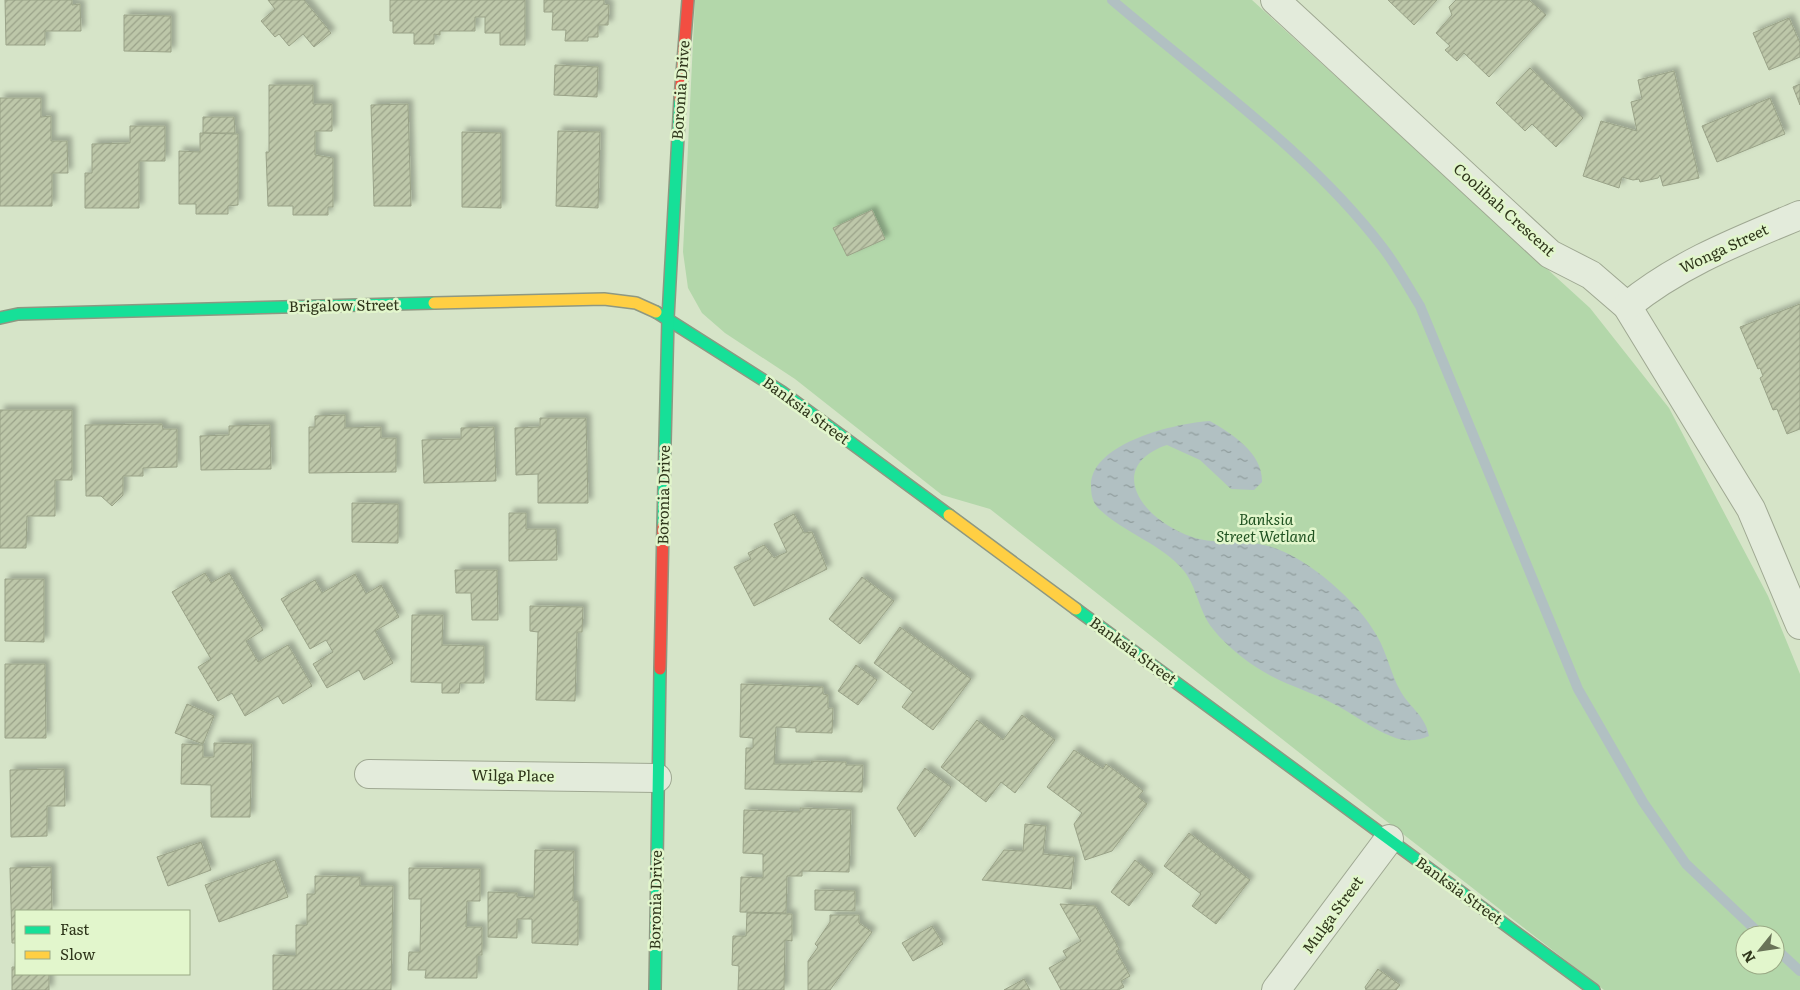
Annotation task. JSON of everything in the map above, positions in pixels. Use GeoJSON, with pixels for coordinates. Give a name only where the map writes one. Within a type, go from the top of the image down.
{"type":"FeatureCollection","features":[{"type":"Feature","properties":{"kind":"street","name":"Boronia Drive"},"geometry":{"type":"LineString","coordinates":[[655,990],[657,778],[668,318],[679,111],[688,0]]}},
{"type":"Feature","properties":{"kind":"street","name":"Coolibah Crescent"},"geometry":{"type":"LineString","coordinates":[[1275,0],[1550,254],[1591,275],[1627,306],[1752,510],[1800,625]]}},
{"type":"Feature","properties":{"kind":"street","name":"Wonga Street"},"geometry":{"type":"LineString","coordinates":[[1627,306],[1652,285],[1702,256],[1800,215]]}},
{"type":"Feature","properties":{"kind":"street","name":"Brigalow Street"},"geometry":{"type":"LineString","coordinates":[[0,318],[18,314],[604,300],[636,303],[668,318]]}},
{"type":"Feature","properties":{"kind":"street","name":"Brigalow Street"},"geometry":{"type":"LineString","coordinates":[[0,310],[18,314]]}},
{"type":"Feature","properties":{"kind":"street","name":"Banksia Street"},"geometry":{"type":"LineString","coordinates":[[668,318],[782,392],[1594,990]]}},
{"type":"Feature","properties":{"kind":"street","name":"Wilga Place"},"geometry":{"type":"LineString","coordinates":[[369,774],[657,778]]}},
{"type":"Feature","properties":{"kind":"street","name":"Mulga Street"},"geometry":{"type":"LineString","coordinates":[[1276,990],[1389,839]]}},
{"type":"Feature","properties":{"kind":"green space","name":"Banksia Street Wetland"},"geometry":{"type":"Polygon","coordinates":[[[695,0],[1252,0],[1590,308],[1669,408],[1768,596],[1800,674],[1800,990],[1604,990],[990,509],[942,495],[795,379],[725,333],[702,313],[688,288],[683,252],[695,0]]]}},
{"type":"Feature","properties":{"kind":"water"},"geometry":{"type":"Polygon","coordinates":[[[1210,421],[1236,438],[1252,453],[1261,472],[1262,482],[1254,490],[1231,489],[1200,460],[1167,445],[1156,450],[1140,462],[1134,479],[1135,488],[1140,498],[1158,518],[1185,534],[1199,539],[1264,545],[1295,558],[1328,580],[1357,608],[1368,622],[1377,636],[1401,692],[1421,717],[1429,736],[1411,740],[1393,737],[1377,730],[1325,699],[1257,668],[1229,646],[1213,629],[1204,615],[1192,584],[1184,571],[1165,553],[1120,525],[1095,504],[1092,498],[1091,485],[1095,470],[1105,457],[1120,446],[1158,431],[1210,421]]]}},
{"type":"Feature","properties":{"kind":"building"},"geometry":{"type":"Polygon","coordinates":[[[5,0],[72,0],[72,5],[80,4],[81,31],[45,31],[45,45],[6,45],[5,0]]]}},
{"type":"Feature","properties":{"kind":"building"},"geometry":{"type":"Polygon","coordinates":[[[268,0],[304,0],[331,33],[314,47],[303,34],[289,46],[279,34],[275,37],[261,21],[275,9],[268,0]]]}},
{"type":"Feature","properties":{"kind":"building"},"geometry":{"type":"Polygon","coordinates":[[[390,0],[525,0],[525,45],[500,45],[500,33],[485,33],[485,17],[475,17],[475,31],[440,31],[440,35],[434,34],[434,44],[414,44],[414,33],[393,33],[393,21],[390,21],[390,0]]]}},
{"type":"Feature","properties":{"kind":"building"},"geometry":{"type":"Polygon","coordinates":[[[544,0],[604,0],[604,4],[609,5],[608,25],[598,25],[598,37],[588,37],[588,41],[565,41],[566,30],[552,30],[553,12],[544,12],[544,0]]]}},
{"type":"Feature","properties":{"kind":"building"},"geometry":{"type":"Polygon","coordinates":[[[1388,0],[1437,0],[1414,25],[1388,0]]]}},
{"type":"Feature","properties":{"kind":"building"},"geometry":{"type":"Polygon","coordinates":[[[1456,0],[1529,0],[1546,15],[1489,77],[1464,53],[1457,61],[1445,50],[1450,46],[1436,33],[1452,15],[1449,7],[1456,0]]]}},
{"type":"Feature","properties":{"kind":"building"},"geometry":{"type":"Polygon","coordinates":[[[124,15],[171,16],[171,52],[124,51],[124,15]]]}},
{"type":"Feature","properties":{"kind":"building"},"geometry":{"type":"Polygon","coordinates":[[[1789,18],[1800,43],[1800,57],[1769,70],[1753,33],[1789,18]]]}},
{"type":"Feature","properties":{"kind":"building"},"geometry":{"type":"Polygon","coordinates":[[[555,65],[598,67],[597,97],[554,95],[555,65]]]}},
{"type":"Feature","properties":{"kind":"building"},"geometry":{"type":"Polygon","coordinates":[[[1530,68],[1583,118],[1556,147],[1532,124],[1525,131],[1496,103],[1530,68]]]}},
{"type":"Feature","properties":{"kind":"building"},"geometry":{"type":"Polygon","coordinates":[[[1674,71],[1699,178],[1663,186],[1660,175],[1658,178],[1640,182],[1639,179],[1633,180],[1622,177],[1619,188],[1583,176],[1601,121],[1637,131],[1631,102],[1642,99],[1638,80],[1674,71]]]}},
{"type":"Feature","properties":{"kind":"building"},"geometry":{"type":"Polygon","coordinates":[[[1800,84],[1800,105],[1793,87],[1800,84]]]}},
{"type":"Feature","properties":{"kind":"building"},"geometry":{"type":"Polygon","coordinates":[[[269,85],[313,85],[313,104],[332,104],[332,131],[315,131],[315,155],[333,158],[333,207],[328,207],[328,215],[293,215],[293,206],[268,206],[266,152],[269,152],[269,85]]]}},
{"type":"Feature","properties":{"kind":"building"},"geometry":{"type":"Polygon","coordinates":[[[0,98],[41,98],[41,117],[51,116],[51,141],[67,141],[68,173],[52,173],[52,206],[0,206],[0,98]]]}},
{"type":"Feature","properties":{"kind":"building"},"geometry":{"type":"Polygon","coordinates":[[[1770,98],[1785,134],[1717,162],[1702,126],[1770,98]]]}},
{"type":"Feature","properties":{"kind":"building"},"geometry":{"type":"Polygon","coordinates":[[[408,104],[411,206],[374,206],[371,105],[408,104]]]}},
{"type":"Feature","properties":{"kind":"building"},"geometry":{"type":"Polygon","coordinates":[[[203,117],[234,117],[235,133],[203,133],[203,117]]]}},
{"type":"Feature","properties":{"kind":"building"},"geometry":{"type":"Polygon","coordinates":[[[130,126],[165,126],[165,161],[139,161],[139,208],[85,208],[85,173],[92,173],[92,144],[130,143],[130,126]]]}},
{"type":"Feature","properties":{"kind":"building"},"geometry":{"type":"Polygon","coordinates":[[[558,131],[600,132],[598,208],[556,206],[558,131]]]}},
{"type":"Feature","properties":{"kind":"building"},"geometry":{"type":"Polygon","coordinates":[[[462,132],[501,133],[501,208],[462,207],[462,132]]]}},
{"type":"Feature","properties":{"kind":"building"},"geometry":{"type":"Polygon","coordinates":[[[200,133],[238,134],[238,205],[228,206],[228,214],[196,214],[196,204],[179,204],[179,151],[200,152],[200,133]]]}},
{"type":"Feature","properties":{"kind":"building"},"geometry":{"type":"Polygon","coordinates":[[[872,210],[885,239],[847,256],[833,228],[872,210]]]}},
{"type":"Feature","properties":{"kind":"building"},"geometry":{"type":"Polygon","coordinates":[[[1800,304],[1800,429],[1787,434],[1777,409],[1773,410],[1760,378],[1763,376],[1760,368],[1758,369],[1740,327],[1800,304]]]}},
{"type":"Feature","properties":{"kind":"building"},"geometry":{"type":"Polygon","coordinates":[[[0,410],[72,410],[72,480],[55,480],[55,516],[27,516],[26,548],[0,548],[0,410]]]}},
{"type":"Feature","properties":{"kind":"building"},"geometry":{"type":"Polygon","coordinates":[[[345,415],[345,428],[381,427],[381,438],[396,438],[396,472],[309,473],[309,427],[315,427],[315,416],[345,415]]]}},
{"type":"Feature","properties":{"kind":"building"},"geometry":{"type":"Polygon","coordinates":[[[540,418],[586,418],[588,503],[538,503],[538,474],[516,475],[515,428],[540,427],[540,418]]]}},
{"type":"Feature","properties":{"kind":"building"},"geometry":{"type":"Polygon","coordinates":[[[162,424],[163,429],[177,429],[177,467],[143,468],[143,476],[123,476],[123,495],[112,506],[101,496],[86,496],[85,425],[162,424]]]}},
{"type":"Feature","properties":{"kind":"building"},"geometry":{"type":"Polygon","coordinates":[[[270,425],[271,469],[201,470],[200,436],[229,435],[229,426],[270,425]]]}},
{"type":"Feature","properties":{"kind":"building"},"geometry":{"type":"Polygon","coordinates":[[[494,427],[496,481],[424,483],[422,440],[461,439],[461,428],[494,427]]]}},
{"type":"Feature","properties":{"kind":"building"},"geometry":{"type":"Polygon","coordinates":[[[352,503],[398,504],[398,543],[352,542],[352,503]]]}},
{"type":"Feature","properties":{"kind":"building"},"geometry":{"type":"Polygon","coordinates":[[[509,513],[526,513],[526,529],[556,529],[557,560],[509,561],[509,513]]]}},
{"type":"Feature","properties":{"kind":"building"},"geometry":{"type":"Polygon","coordinates":[[[794,514],[804,533],[812,532],[827,569],[754,606],[734,567],[751,559],[748,553],[764,545],[774,558],[787,552],[774,524],[794,514]]]}},
{"type":"Feature","properties":{"kind":"building"},"geometry":{"type":"Polygon","coordinates":[[[455,570],[497,570],[498,620],[472,620],[471,593],[456,593],[455,570]]]}},
{"type":"Feature","properties":{"kind":"building"},"geometry":{"type":"Polygon","coordinates":[[[205,573],[211,583],[229,573],[263,630],[246,641],[258,662],[288,645],[312,686],[283,704],[278,696],[245,716],[232,693],[218,701],[198,667],[211,659],[172,592],[205,573]]]}},
{"type":"Feature","properties":{"kind":"building"},"geometry":{"type":"Polygon","coordinates":[[[355,574],[366,594],[381,585],[399,617],[375,631],[393,663],[364,680],[359,670],[327,688],[313,664],[333,652],[326,640],[310,649],[281,599],[315,580],[322,593],[355,574]]]}},
{"type":"Feature","properties":{"kind":"building"},"geometry":{"type":"Polygon","coordinates":[[[862,577],[894,601],[860,644],[829,619],[862,577]]]}},
{"type":"Feature","properties":{"kind":"building"},"geometry":{"type":"Polygon","coordinates":[[[5,579],[44,579],[44,642],[5,641],[5,579]]]}},
{"type":"Feature","properties":{"kind":"building"},"geometry":{"type":"Polygon","coordinates":[[[530,606],[583,607],[582,632],[577,632],[575,701],[536,700],[538,632],[530,631],[530,606]]]}},
{"type":"Feature","properties":{"kind":"building"},"geometry":{"type":"Polygon","coordinates":[[[412,615],[443,615],[442,645],[484,646],[484,683],[460,683],[459,693],[442,693],[442,683],[411,682],[412,615]]]}},
{"type":"Feature","properties":{"kind":"building"},"geometry":{"type":"Polygon","coordinates":[[[900,627],[971,679],[933,730],[902,707],[913,692],[874,663],[900,627]]]}},
{"type":"Feature","properties":{"kind":"building"},"geometry":{"type":"Polygon","coordinates":[[[5,664],[45,664],[46,738],[5,738],[5,664]]]}},
{"type":"Feature","properties":{"kind":"building"},"geometry":{"type":"Polygon","coordinates":[[[856,665],[877,680],[858,705],[838,691],[856,665]]]}},
{"type":"Feature","properties":{"kind":"building"},"geometry":{"type":"Polygon","coordinates":[[[741,684],[823,687],[823,694],[828,695],[828,708],[833,708],[832,733],[796,732],[796,728],[776,727],[774,764],[812,764],[811,761],[846,762],[846,765],[863,765],[862,792],[745,789],[746,748],[753,748],[753,738],[740,737],[741,684]]]}},
{"type":"Feature","properties":{"kind":"building"},"geometry":{"type":"Polygon","coordinates":[[[187,704],[214,716],[203,744],[175,733],[187,704]]]}},
{"type":"Feature","properties":{"kind":"building"},"geometry":{"type":"Polygon","coordinates":[[[1022,715],[1055,740],[1015,793],[1001,782],[986,802],[941,767],[977,720],[1003,740],[1022,715]]]}},
{"type":"Feature","properties":{"kind":"building"},"geometry":{"type":"Polygon","coordinates":[[[214,743],[252,744],[250,817],[211,817],[211,785],[181,784],[182,744],[203,745],[203,757],[214,757],[214,743]]]}},
{"type":"Feature","properties":{"kind":"building"},"geometry":{"type":"Polygon","coordinates":[[[1074,750],[1103,769],[1106,764],[1143,791],[1138,797],[1147,804],[1112,851],[1085,860],[1074,824],[1082,813],[1047,787],[1074,750]]]}},
{"type":"Feature","properties":{"kind":"building"},"geometry":{"type":"Polygon","coordinates":[[[925,768],[951,787],[915,837],[897,808],[925,768]]]}},
{"type":"Feature","properties":{"kind":"building"},"geometry":{"type":"Polygon","coordinates":[[[64,769],[65,806],[47,806],[47,836],[11,837],[10,770],[64,769]]]}},
{"type":"Feature","properties":{"kind":"building"},"geometry":{"type":"Polygon","coordinates":[[[800,808],[851,810],[849,872],[802,871],[802,876],[787,876],[786,913],[740,912],[741,877],[763,878],[763,854],[743,853],[744,810],[800,812],[800,808]]]}},
{"type":"Feature","properties":{"kind":"building"},"geometry":{"type":"Polygon","coordinates":[[[1025,824],[1046,826],[1043,854],[1074,857],[1071,889],[982,880],[1004,850],[1023,851],[1025,824]]]}},
{"type":"Feature","properties":{"kind":"building"},"geometry":{"type":"Polygon","coordinates":[[[1189,833],[1250,880],[1216,924],[1192,906],[1201,894],[1164,866],[1189,833]]]}},
{"type":"Feature","properties":{"kind":"building"},"geometry":{"type":"Polygon","coordinates":[[[201,842],[211,870],[168,886],[157,857],[201,842]]]}},
{"type":"Feature","properties":{"kind":"building"},"geometry":{"type":"Polygon","coordinates":[[[535,850],[574,851],[573,901],[578,901],[578,945],[532,943],[532,919],[517,919],[517,938],[488,937],[488,892],[517,893],[517,897],[534,898],[535,850]]]}},
{"type":"Feature","properties":{"kind":"building"},"geometry":{"type":"Polygon","coordinates":[[[275,860],[288,897],[219,922],[205,885],[275,860]]]}},
{"type":"Feature","properties":{"kind":"building"},"geometry":{"type":"Polygon","coordinates":[[[1135,860],[1153,874],[1129,906],[1111,892],[1135,860]]]}},
{"type":"Feature","properties":{"kind":"building"},"geometry":{"type":"Polygon","coordinates":[[[51,867],[52,910],[15,910],[15,943],[12,943],[10,868],[51,867]]]}},
{"type":"Feature","properties":{"kind":"building"},"geometry":{"type":"Polygon","coordinates":[[[409,868],[480,869],[480,901],[467,901],[466,927],[482,927],[482,955],[477,955],[477,978],[425,978],[426,970],[408,970],[409,952],[420,952],[421,899],[409,899],[409,868]]]}},
{"type":"Feature","properties":{"kind":"building"},"geometry":{"type":"Polygon","coordinates":[[[315,876],[360,877],[360,886],[393,886],[391,990],[273,990],[273,955],[296,956],[296,925],[307,925],[307,894],[315,894],[315,876]]]}},
{"type":"Feature","properties":{"kind":"building"},"geometry":{"type":"Polygon","coordinates":[[[815,890],[855,891],[855,911],[815,910],[815,890]]]}},
{"type":"Feature","properties":{"kind":"building"},"geometry":{"type":"Polygon","coordinates":[[[1060,904],[1095,906],[1119,949],[1116,951],[1130,976],[1121,981],[1124,987],[1118,990],[1061,990],[1049,968],[1067,958],[1063,951],[1081,941],[1060,904]]]}},
{"type":"Feature","properties":{"kind":"building"},"geometry":{"type":"Polygon","coordinates":[[[747,913],[792,914],[792,941],[785,940],[784,990],[738,990],[739,966],[732,965],[733,936],[746,936],[747,913]]]}},
{"type":"Feature","properties":{"kind":"building"},"geometry":{"type":"Polygon","coordinates":[[[830,915],[859,915],[859,923],[872,932],[830,990],[808,990],[808,961],[818,947],[815,944],[830,922],[830,915]]]}},
{"type":"Feature","properties":{"kind":"building"},"geometry":{"type":"Polygon","coordinates":[[[932,926],[943,944],[913,961],[902,943],[932,926]]]}},
{"type":"Feature","properties":{"kind":"building"},"geometry":{"type":"Polygon","coordinates":[[[12,967],[15,967],[15,975],[49,975],[49,990],[12,990],[12,967]]]}},
{"type":"Feature","properties":{"kind":"building"},"geometry":{"type":"Polygon","coordinates":[[[1378,969],[1400,985],[1396,990],[1366,990],[1365,987],[1378,969]]]}},
{"type":"Feature","properties":{"kind":"building"},"geometry":{"type":"Polygon","coordinates":[[[1024,979],[1030,990],[1004,990],[1024,979]]]}},
{"type":"Feature","properties":{"kind":"waterway"},"geometry":{"type":"LineString","coordinates":[[1112,0],[1289,148],[1354,213],[1398,269],[1420,306],[1578,689],[1643,802],[1686,864],[1750,925]]}},
{"type":"Feature","properties":{"kind":"waterway"},"geometry":{"type":"LineString","coordinates":[[1785,957],[1800,971]]}},
{"type":"Feature","properties":{"kind":"traffic: fast"},"geometry":{"type":"LineString","coordinates":[[663,526],[668,318],[680,99]]}},
{"type":"Feature","properties":{"kind":"traffic: fast"},"geometry":{"type":"LineString","coordinates":[[0,318],[18,314],[434,303]]}},
{"type":"Feature","properties":{"kind":"traffic: fast"},"geometry":{"type":"LineString","coordinates":[[656,312],[782,392],[949,515]]}},
{"type":"Feature","properties":{"kind":"traffic: fast"},"geometry":{"type":"LineString","coordinates":[[1076,609],[1594,990]]}},
{"type":"Feature","properties":{"kind":"traffic: fast"},"geometry":{"type":"LineString","coordinates":[[655,990],[660,669]]}},
{"type":"Feature","properties":{"kind":"traffic: slow"},"geometry":{"type":"LineString","coordinates":[[434,303],[604,299],[636,303],[656,312]]}},
{"type":"Feature","properties":{"kind":"traffic: slow"},"geometry":{"type":"LineString","coordinates":[[949,515],[1076,609]]}},
{"type":"Feature","properties":{"kind":"traffic: jam"},"geometry":{"type":"LineString","coordinates":[[680,99],[688,0]]}},
{"type":"Feature","properties":{"kind":"traffic: jam"},"geometry":{"type":"LineString","coordinates":[[660,669],[663,526]]}}]}
